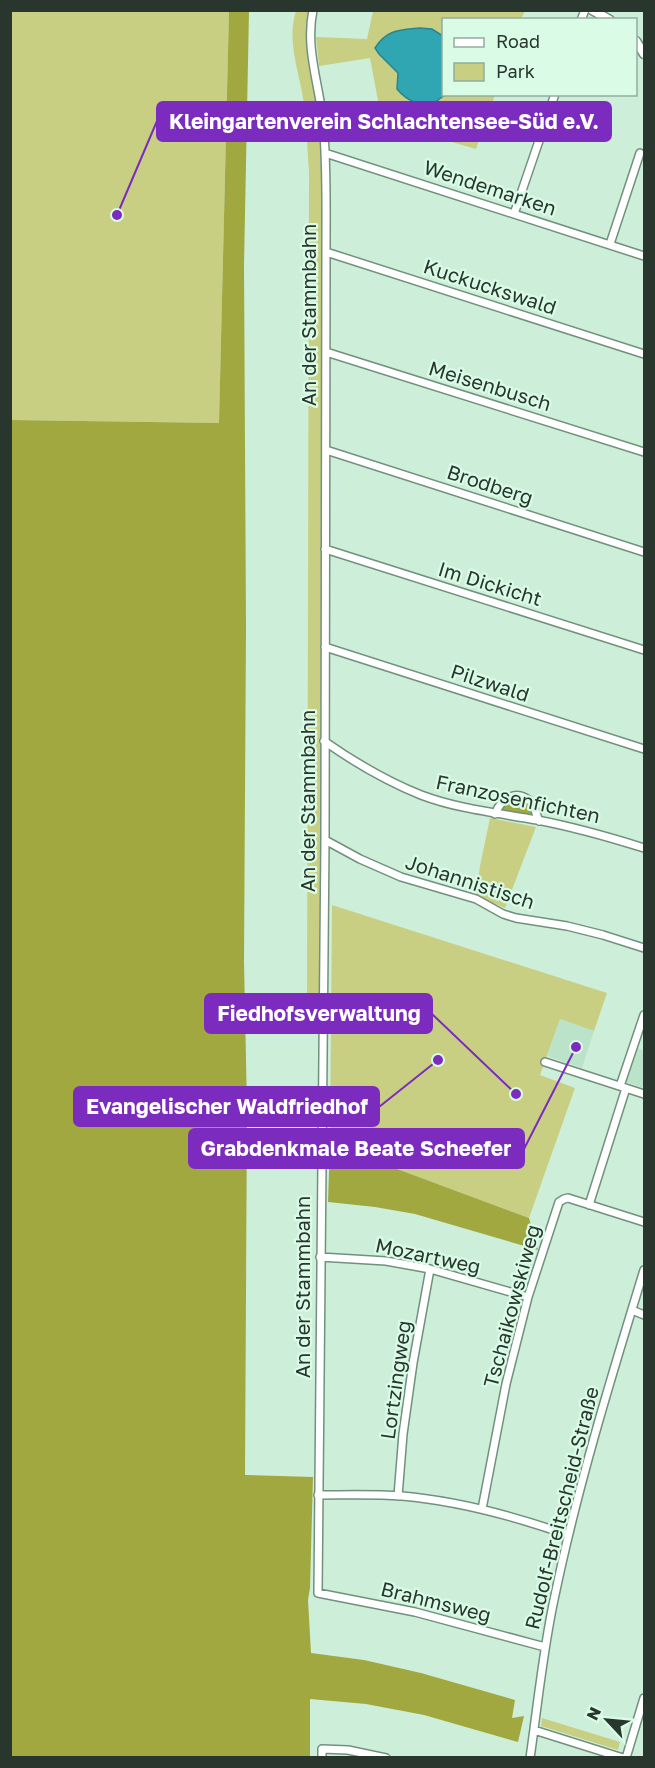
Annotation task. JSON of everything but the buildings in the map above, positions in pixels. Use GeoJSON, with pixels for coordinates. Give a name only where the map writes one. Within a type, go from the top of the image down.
{"type":"FeatureCollection","features":[{"type":"Feature","properties":{"kind":"street","name":"An der Stammbahn"},"geometry":{"type":"LineString","coordinates":[[313,10],[310,26],[311,47],[322,116],[325,153],[326,252],[325,840],[318,1593]]}},
{"type":"Feature","properties":{"kind":"street"},"geometry":{"type":"LineString","coordinates":[[592,10],[606,18]]}},
{"type":"Feature","properties":{"kind":"street"},"geometry":{"type":"LineString","coordinates":[[514,214],[554,96]]}},
{"type":"Feature","properties":{"kind":"street","name":"Wendemarken"},"geometry":{"type":"LineString","coordinates":[[325,153],[645,256]]}},
{"type":"Feature","properties":{"kind":"street"},"geometry":{"type":"LineString","coordinates":[[610,244],[640,153]]}},
{"type":"Feature","properties":{"kind":"street","name":"Kuckuckswald"},"geometry":{"type":"LineString","coordinates":[[326,252],[645,354]]}},
{"type":"Feature","properties":{"kind":"street","name":"Meisenbusch"},"geometry":{"type":"LineString","coordinates":[[326,352],[645,452]]}},
{"type":"Feature","properties":{"kind":"street","name":"Brodberg"},"geometry":{"type":"LineString","coordinates":[[326,450],[645,552]]}},
{"type":"Feature","properties":{"kind":"street","name":"Im Dickicht"},"geometry":{"type":"LineString","coordinates":[[325,549],[645,650]]}},
{"type":"Feature","properties":{"kind":"street","name":"Pilzwald"},"geometry":{"type":"LineString","coordinates":[[325,647],[645,749]]}},
{"type":"Feature","properties":{"kind":"street","name":"Franzosenfichten"},"geometry":{"type":"LineString","coordinates":[[324,741],[346,757],[388,781],[421,795],[454,806],[539,821],[606,836],[645,848]]}},
{"type":"Feature","properties":{"kind":"street"},"geometry":{"type":"LineString","coordinates":[[495,814],[498,805],[503,800],[517,796],[530,801],[539,821]]}},
{"type":"Feature","properties":{"kind":"street","name":"Johannistisch"},"geometry":{"type":"LineString","coordinates":[[325,840],[401,877],[476,899],[503,915],[603,934],[645,948]]}},
{"type":"Feature","properties":{"kind":"street"},"geometry":{"type":"LineString","coordinates":[[589,1205],[645,1015]]}},
{"type":"Feature","properties":{"kind":"street"},"geometry":{"type":"LineString","coordinates":[[545,1062],[645,1094]]}},
{"type":"Feature","properties":{"kind":"street","name":"Tschaikowskiweg"},"geometry":{"type":"LineString","coordinates":[[482,1509],[506,1384],[528,1297],[559,1202],[568,1198],[645,1222]]}},
{"type":"Feature","properties":{"kind":"street","name":"Mozartweg"},"geometry":{"type":"LineString","coordinates":[[320,1257],[386,1261],[430,1269],[528,1297]]}},
{"type":"Feature","properties":{"kind":"street","name":"Lortzingweg"},"geometry":{"type":"LineString","coordinates":[[399,1496],[406,1410],[430,1269]]}},
{"type":"Feature","properties":{"kind":"street","name":"Rudolf-Breitscheid-Straße"},"geometry":{"type":"LineString","coordinates":[[530,1758],[545,1647],[568,1535],[588,1457],[645,1270]]}},
{"type":"Feature","properties":{"kind":"street"},"geometry":{"type":"LineString","coordinates":[[632,1310],[645,1315]]}},
{"type":"Feature","properties":{"kind":"street"},"geometry":{"type":"LineString","coordinates":[[318,1495],[399,1496],[442,1501],[482,1509],[568,1535]]}},
{"type":"Feature","properties":{"kind":"street","name":"Brahmsweg"},"geometry":{"type":"LineString","coordinates":[[318,1593],[415,1612],[545,1647]]}},
{"type":"Feature","properties":{"kind":"street"},"geometry":{"type":"LineString","coordinates":[[534,1730],[624,1758],[645,1698]]}},
{"type":"Feature","properties":{"kind":"street"},"geometry":{"type":"LineString","coordinates":[[322,1758],[322,1749],[348,1750],[386,1758]]}},
{"type":"Feature","properties":{"kind":"shaded area"},"geometry":{"type":"Polygon","coordinates":[[[560,1019],[594,1031],[582,1068],[547,1056],[560,1019]]]}},
{"type":"Feature","properties":{"kind":"shaded area"},"geometry":{"type":"Polygon","coordinates":[[[638,1048],[644,1051],[644,1088],[626,1082],[638,1048]]]}},
{"type":"Feature","properties":{"kind":"green space"},"geometry":{"type":"Polygon","coordinates":[[[11,11],[229,11],[219,423],[11,420],[11,11]]]}},
{"type":"Feature","properties":{"kind":"green space"},"geometry":{"type":"Polygon","coordinates":[[[229,11],[249,11],[244,265],[246,627],[244,962],[247,1108],[245,1475],[313,1477],[308,1600],[311,1653],[364,1660],[421,1673],[515,1700],[512,1718],[524,1716],[518,1742],[424,1715],[366,1704],[310,1699],[310,1757],[11,1757],[11,420],[219,423],[229,11]]]}},
{"type":"Feature","properties":{"kind":"green space"},"geometry":{"type":"Polygon","coordinates":[[[296,11],[313,11],[310,26],[323,122],[323,1003],[307,1003],[309,171],[304,104],[292,34],[296,11]]]}},
{"type":"Feature","properties":{"kind":"green space"},"geometry":{"type":"Polygon","coordinates":[[[373,11],[525,11],[522,18],[442,18],[442,96],[495,96],[476,149],[382,122],[370,58],[319,66],[316,37],[367,39],[373,11]]]}},
{"type":"Feature","properties":{"kind":"green space"},"geometry":{"type":"Polygon","coordinates":[[[516,799],[530,805],[533,815],[499,810],[509,800],[516,799]]]}},
{"type":"Feature","properties":{"kind":"green space"},"geometry":{"type":"Polygon","coordinates":[[[490,818],[536,827],[505,908],[476,896],[490,818]]]}},
{"type":"Feature","properties":{"kind":"green space"},"geometry":{"type":"Polygon","coordinates":[[[332,905],[607,993],[594,1031],[560,1019],[540,1075],[575,1088],[529,1218],[330,1144],[332,905]]]}},
{"type":"Feature","properties":{"kind":"green space"},"geometry":{"type":"Polygon","coordinates":[[[330,1144],[529,1218],[538,1250],[415,1214],[328,1202],[330,1144]]]}},
{"type":"Feature","properties":{"kind":"green space"},"geometry":{"type":"Polygon","coordinates":[[[542,1718],[620,1742],[618,1750],[541,1726],[542,1718]]]}},
{"type":"Feature","properties":{"kind":"water"},"geometry":{"type":"Polygon","coordinates":[[[432,29],[442,35],[442,96],[444,96],[437,101],[420,104],[405,97],[397,89],[398,73],[375,48],[384,37],[400,30],[432,29]]]}},
{"type":"Feature","properties":{"kind":"place","name":"Kleingartenverein Schlachtensee-Süd e.V."},"geometry":{"type":"Point","coordinates":[117,215]}},
{"type":"Feature","properties":{"kind":"place","name":"Grabdenkmale Beate Scheefer"},"geometry":{"type":"Point","coordinates":[576,1047]}},
{"type":"Feature","properties":{"kind":"place","name":"Evangelischer Waldfriedhof"},"geometry":{"type":"Point","coordinates":[438,1060]}},
{"type":"Feature","properties":{"kind":"place","name":"Fiedhofsverwaltung"},"geometry":{"type":"Point","coordinates":[516,1094]}}]}
